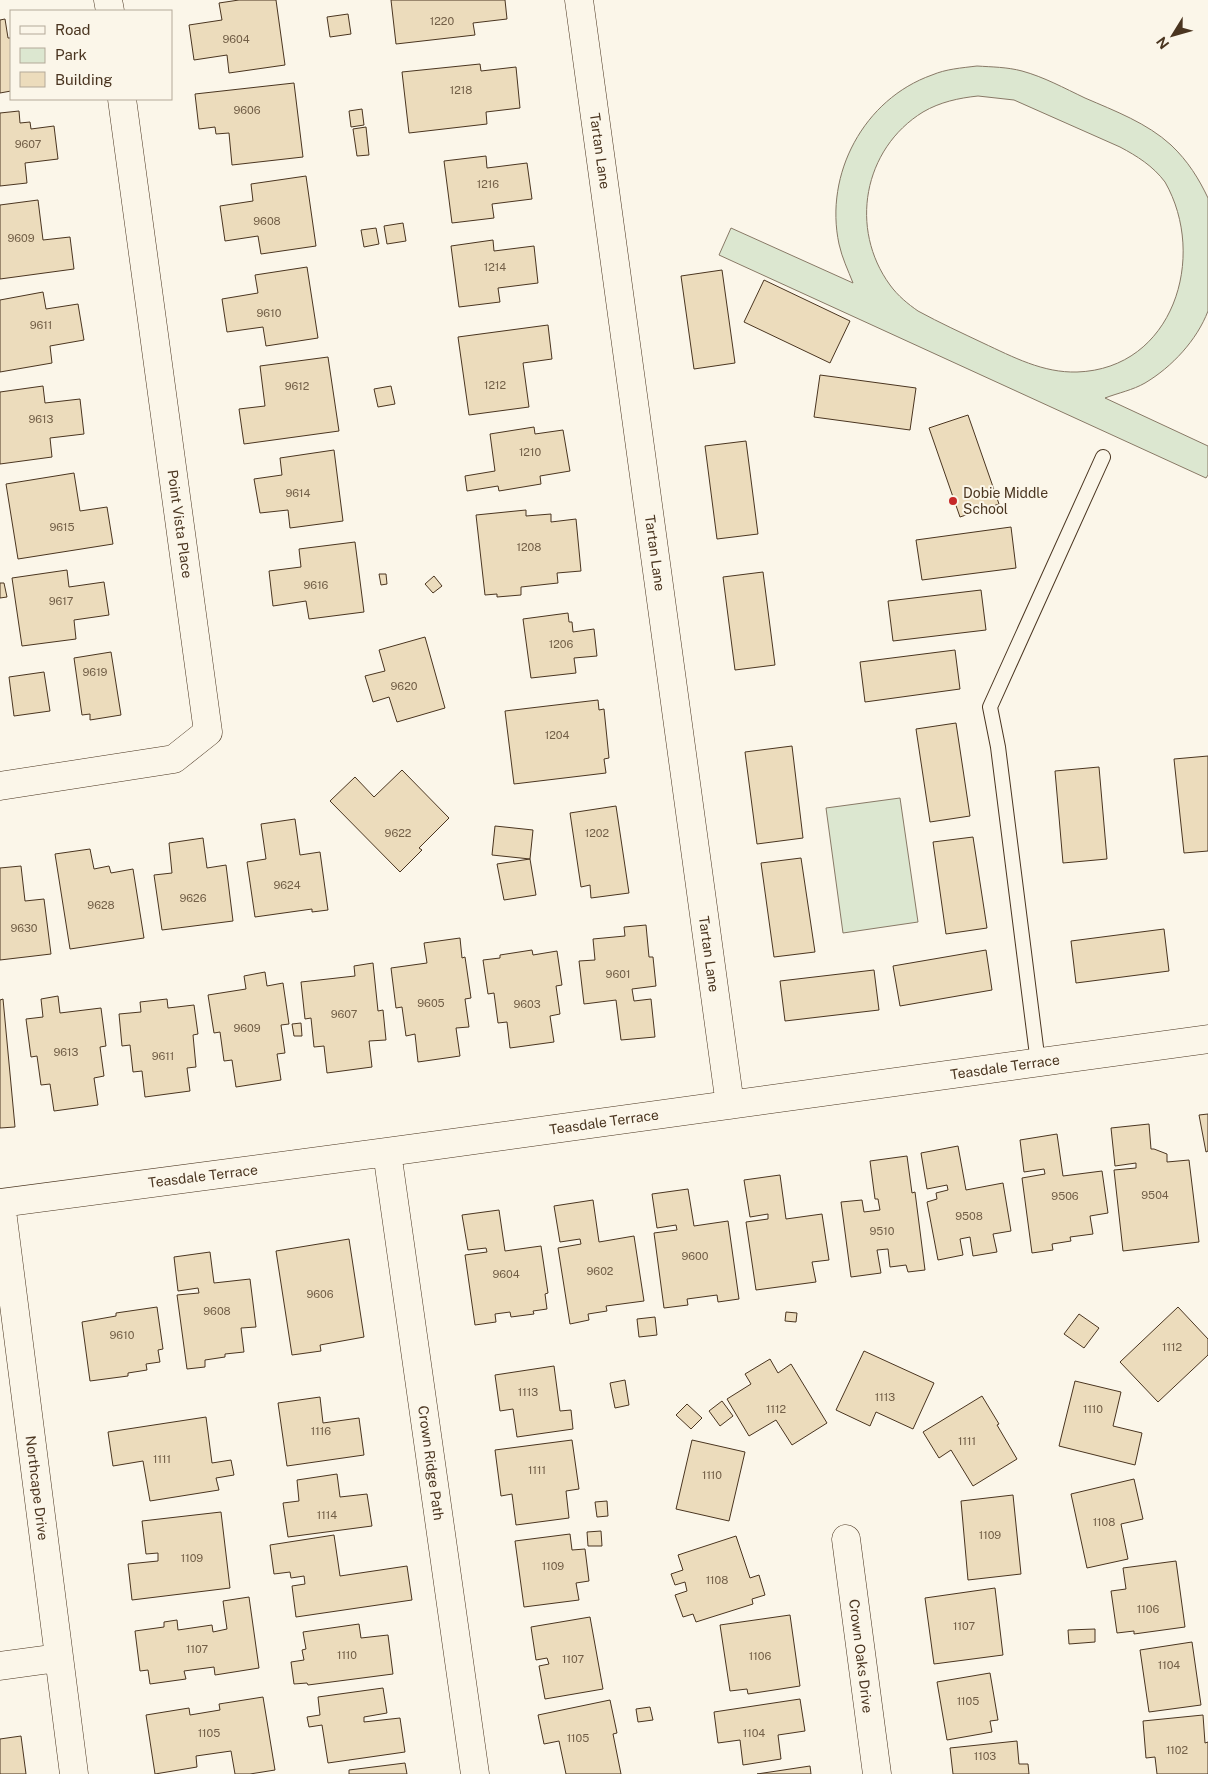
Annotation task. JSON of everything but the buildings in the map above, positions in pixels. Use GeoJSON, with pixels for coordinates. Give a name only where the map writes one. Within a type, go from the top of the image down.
{"type":"FeatureCollection","features":[{"type":"Feature","properties":{"kind":"street","name":"Tartan Lane"},"geometry":{"type":"LineString","coordinates":[[579,0],[730,1105]]}},
{"type":"Feature","properties":{"kind":"street","name":"Point Vista Place"},"geometry":{"type":"LineString","coordinates":[[0,786],[174,759],[208,732],[122,100]]}},
{"type":"Feature","properties":{"kind":"street","name":"Teasdale Terrace"},"geometry":{"type":"LineString","coordinates":[[0,1203],[1208,1039]]}},
{"type":"Feature","properties":{"kind":"street","name":"Crown Ridge Path"},"geometry":{"type":"LineString","coordinates":[[386,1152],[476,1774]]}},
{"type":"Feature","properties":{"kind":"street","name":"Northcape Drive"},"geometry":{"type":"LineString","coordinates":[[0,1203],[74,1774]]}},
{"type":"Feature","properties":{"kind":"street","name":"Crown Oaks Drive"},"geometry":{"type":"LineString","coordinates":[[846,1539],[877,1774]]}},
{"type":"Feature","properties":{"kind":"street"},"geometry":{"type":"LineString","coordinates":[[0,1666],[58,1658]]}},
{"type":"Feature","properties":{"kind":"lane"},"geometry":{"type":"LineString","coordinates":[[1038,1062],[998,747],[990,707],[1103,457]]}},
{"type":"Feature","properties":{"kind":"green space"},"geometry":{"type":"Polygon","coordinates":[[[977,66],[1005,68],[1030,73],[1130,118],[1152,130],[1171,145],[1188,164],[1201,184],[1208,198],[1208,311],[1190,342],[1165,369],[1155,377],[1130,390],[1105,398],[1208,446],[1208,475],[1206,478],[719,255],[731,228],[853,283],[840,249],[836,218],[838,191],[844,166],[854,142],[869,121],[887,102],[908,86],[937,73],[977,66]],[[978,96],[950,101],[936,106],[923,112],[903,128],[887,147],[875,168],[869,191],[867,215],[869,240],[877,263],[893,289],[903,300],[918,311],[1006,354],[1040,367],[1064,372],[1077,372],[1110,366],[1137,352],[1158,330],[1173,304],[1181,274],[1183,243],[1178,212],[1165,182],[1150,166],[1139,158],[1120,147],[1014,100],[978,96]]]}},
{"type":"Feature","properties":{"kind":"green space"},"geometry":{"type":"Polygon","coordinates":[[[900,798],[918,922],[843,933],[826,808],[900,798]]]}},
{"type":"Feature","properties":{"kind":"place","name":"Dobie Middle School"},"geometry":{"type":"Point","coordinates":[953,501]}}]}
